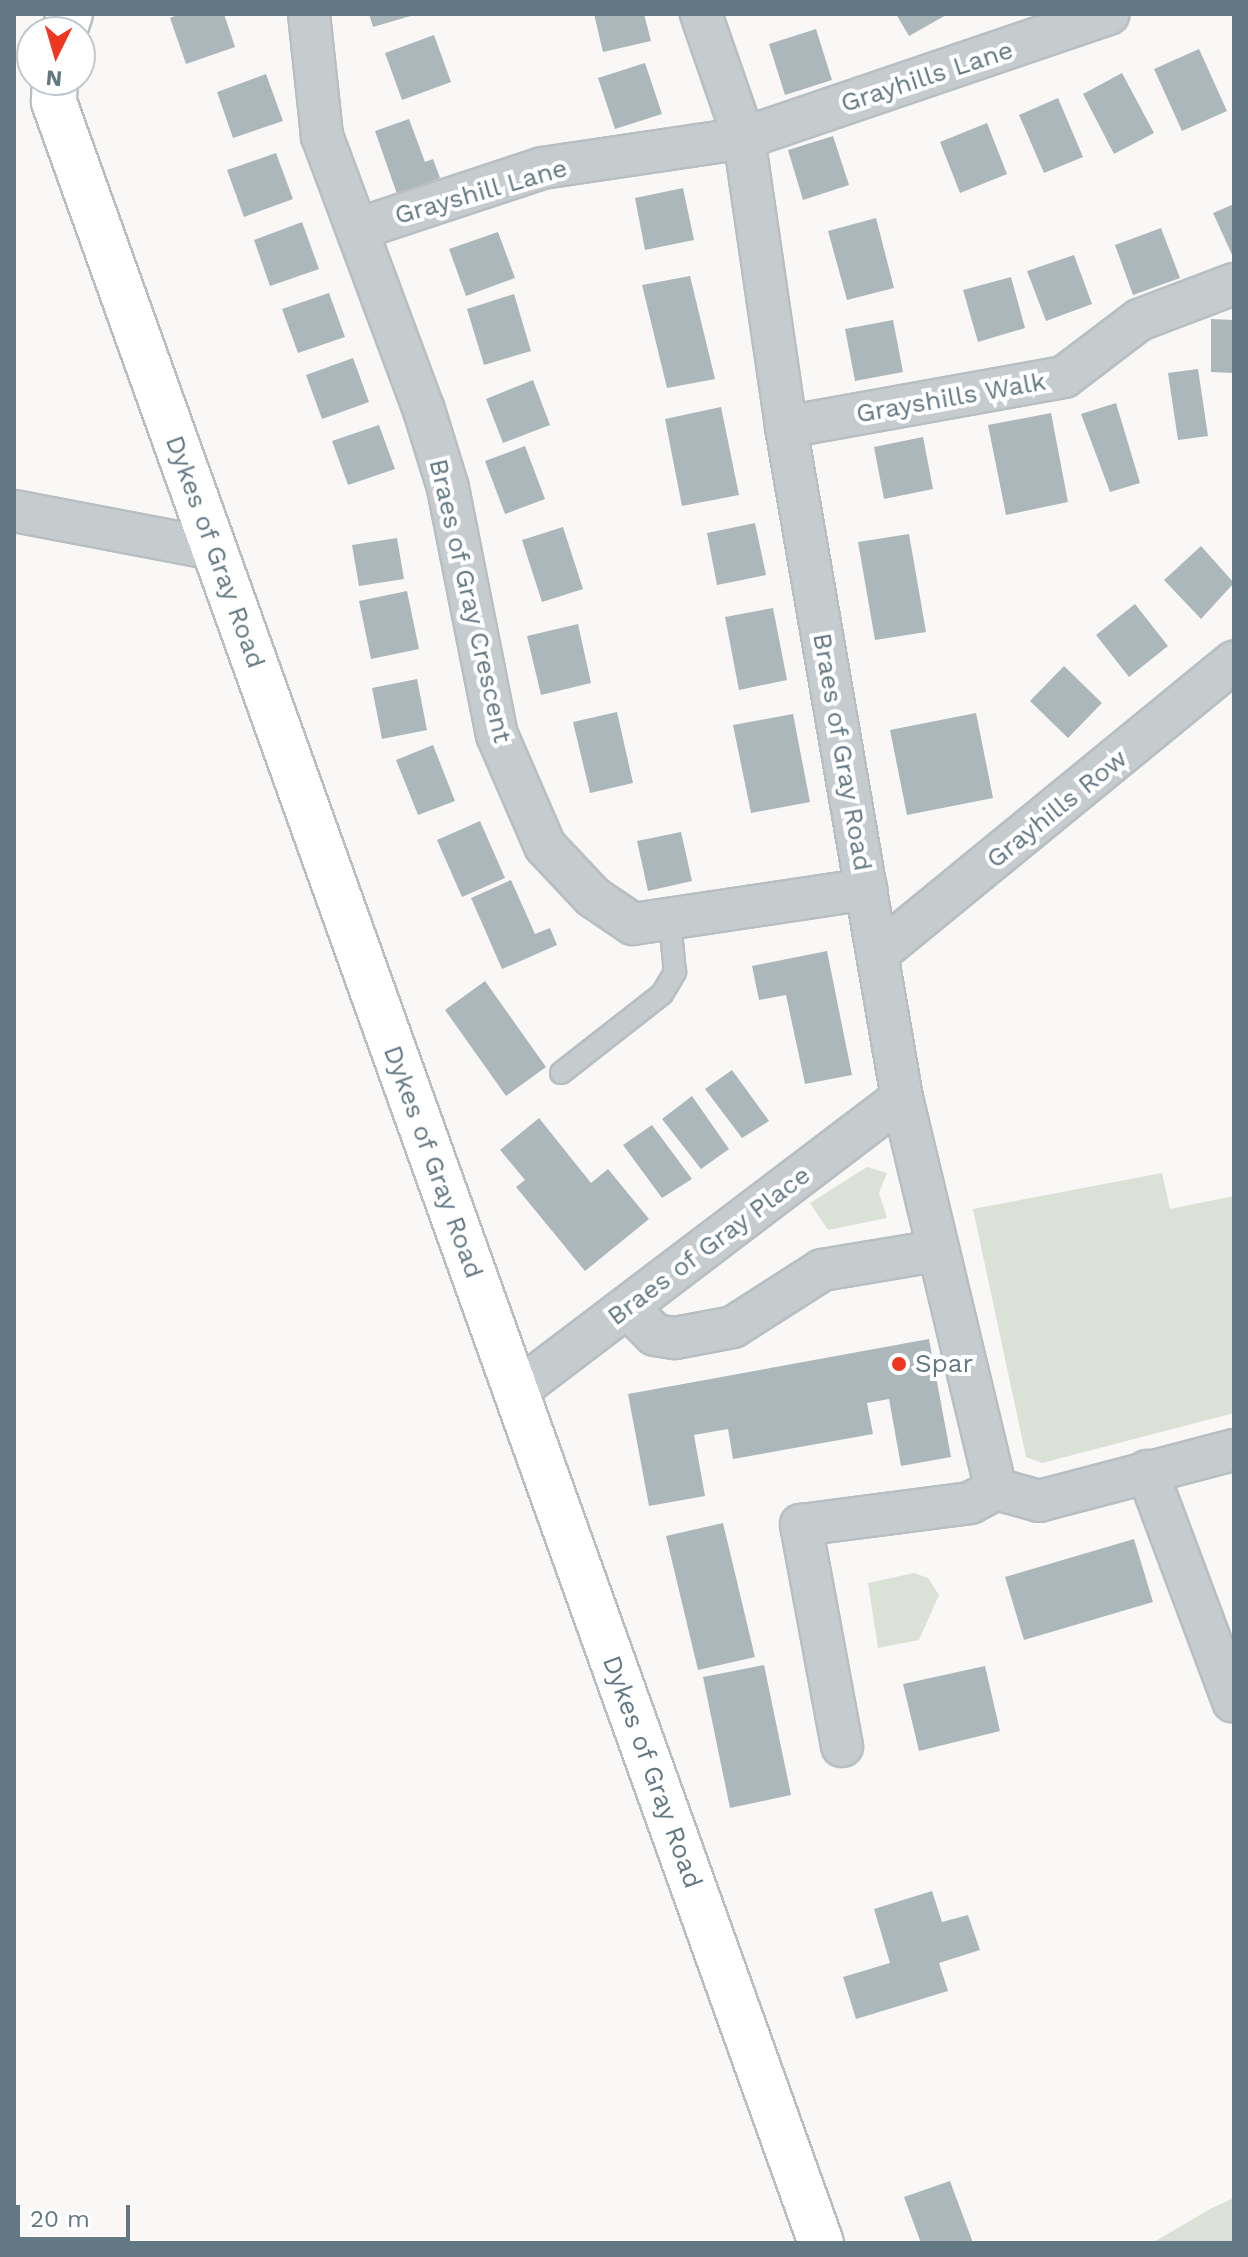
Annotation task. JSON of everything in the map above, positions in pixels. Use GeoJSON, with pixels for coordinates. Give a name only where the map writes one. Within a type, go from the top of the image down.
{"type":"FeatureCollection","features":[{"type":"Feature","properties":{"kind":"street","name":"Braes of Gray Crescent"},"geometry":{"type":"LineString","coordinates":[[309,14],[322,136],[361,228],[448,488],[485,679],[511,778],[545,846],[593,897],[633,924],[670,922],[866,889]]}},
{"type":"Feature","properties":{"kind":"street","name":"Braes of Gray Road"},"geometry":{"type":"LineString","coordinates":[[701,14],[744,138],[786,427],[902,1098],[936,1251],[996,1489]]}},
{"type":"Feature","properties":{"kind":"street","name":"Grayhills Lane"},"geometry":{"type":"LineString","coordinates":[[744,138],[1109,14]]}},
{"type":"Feature","properties":{"kind":"street","name":"Dykes of Gray Road"},"geometry":{"type":"LineString","coordinates":[[54,96],[821,2243]]}},
{"type":"Feature","properties":{"kind":"street","name":"Grayshill Lane"},"geometry":{"type":"LineString","coordinates":[[361,228],[542,168],[744,138]]}},
{"type":"Feature","properties":{"kind":"street","name":"Grayshills Walk"},"geometry":{"type":"LineString","coordinates":[[786,427],[1064,377],[1139,320],[1234,284]]}},
{"type":"Feature","properties":{"kind":"street"},"geometry":{"type":"LineString","coordinates":[[14,511],[214,549]]}},
{"type":"Feature","properties":{"kind":"street","name":"Grayhills Row"},"geometry":{"type":"LineString","coordinates":[[878,953],[1234,662]]}},
{"type":"Feature","properties":{"kind":"street","name":"Braes of Gray Place"},"geometry":{"type":"LineString","coordinates":[[515,1392],[902,1098]]}},
{"type":"Feature","properties":{"kind":"street"},"geometry":{"type":"LineString","coordinates":[[628,1308],[655,1335],[675,1338],[733,1327],[822,1270],[936,1251]]}},
{"type":"Feature","properties":{"kind":"street"},"geometry":{"type":"LineString","coordinates":[[842,1746],[801,1525],[970,1503],[996,1489],[1039,1501],[1234,1450]]}},
{"type":"Feature","properties":{"kind":"street"},"geometry":{"type":"LineString","coordinates":[[1147,1471],[1233,1701]]}},
{"type":"Feature","properties":{"kind":"lane"},"geometry":{"type":"LineString","coordinates":[[561,1073],[662,994],[675,972],[670,922]]}},
{"type":"Feature","properties":{"kind":"shaded area"},"geometry":{"type":"Polygon","coordinates":[[[867,1167],[887,1173],[879,1193],[887,1218],[828,1230],[810,1203],[867,1167]]]}},
{"type":"Feature","properties":{"kind":"shaded area"},"geometry":{"type":"Polygon","coordinates":[[[1162,1173],[1170,1209],[1234,1196],[1234,1413],[1042,1463],[1026,1457],[973,1209],[1162,1173]]]}},
{"type":"Feature","properties":{"kind":"shaded area"},"geometry":{"type":"Polygon","coordinates":[[[914,1573],[928,1578],[939,1595],[919,1640],[878,1648],[868,1583],[914,1573]]]}},
{"type":"Feature","properties":{"kind":"shaded area"},"geometry":{"type":"Polygon","coordinates":[[[1234,2198],[1234,2243],[1152,2243],[1212,2208],[1234,2198]]]}},
{"type":"Feature","properties":{"kind":"building"},"geometry":{"type":"Polygon","coordinates":[[[180,14],[224,14],[235,47],[186,64],[170,18],[180,14]]]}},
{"type":"Feature","properties":{"kind":"building"},"geometry":{"type":"Polygon","coordinates":[[[369,14],[414,14],[414,15],[373,27],[369,14]]]}},
{"type":"Feature","properties":{"kind":"building"},"geometry":{"type":"Polygon","coordinates":[[[594,14],[644,14],[651,41],[603,52],[594,14]]]}},
{"type":"Feature","properties":{"kind":"building"},"geometry":{"type":"Polygon","coordinates":[[[896,14],[948,14],[909,36],[896,14]]]}},
{"type":"Feature","properties":{"kind":"building"},"geometry":{"type":"Polygon","coordinates":[[[816,29],[832,80],[785,95],[769,44],[816,29]]]}},
{"type":"Feature","properties":{"kind":"building"},"geometry":{"type":"Polygon","coordinates":[[[434,35],[451,82],[402,100],[385,53],[434,35]]]}},
{"type":"Feature","properties":{"kind":"building"},"geometry":{"type":"Polygon","coordinates":[[[1199,49],[1227,111],[1182,131],[1154,69],[1199,49]]]}},
{"type":"Feature","properties":{"kind":"building"},"geometry":{"type":"Polygon","coordinates":[[[645,63],[662,114],[615,129],[598,78],[645,63]]]}},
{"type":"Feature","properties":{"kind":"building"},"geometry":{"type":"Polygon","coordinates":[[[1122,73],[1154,133],[1114,154],[1083,94],[1122,73]]]}},
{"type":"Feature","properties":{"kind":"building"},"geometry":{"type":"Polygon","coordinates":[[[266,74],[283,121],[233,138],[217,92],[266,74]]]}},
{"type":"Feature","properties":{"kind":"building"},"geometry":{"type":"Polygon","coordinates":[[[1058,98],[1083,157],[1044,173],[1019,115],[1058,98]]]}},
{"type":"Feature","properties":{"kind":"building"},"geometry":{"type":"Polygon","coordinates":[[[409,119],[425,162],[433,159],[440,178],[397,194],[375,131],[409,119]]]}},
{"type":"Feature","properties":{"kind":"building"},"geometry":{"type":"Polygon","coordinates":[[[987,123],[1007,174],[960,193],[940,142],[987,123]]]}},
{"type":"Feature","properties":{"kind":"building"},"geometry":{"type":"Polygon","coordinates":[[[833,136],[849,185],[803,200],[788,150],[833,136]]]}},
{"type":"Feature","properties":{"kind":"building"},"geometry":{"type":"Polygon","coordinates":[[[276,153],[293,199],[244,217],[227,170],[276,153]]]}},
{"type":"Feature","properties":{"kind":"building"},"geometry":{"type":"Polygon","coordinates":[[[683,188],[694,240],[645,250],[635,198],[683,188]]]}},
{"type":"Feature","properties":{"kind":"building"},"geometry":{"type":"Polygon","coordinates":[[[1234,204],[1234,259],[1213,213],[1234,204]]]}},
{"type":"Feature","properties":{"kind":"building"},"geometry":{"type":"Polygon","coordinates":[[[876,218],[894,288],[847,300],[828,231],[876,218]]]}},
{"type":"Feature","properties":{"kind":"building"},"geometry":{"type":"Polygon","coordinates":[[[302,222],[319,269],[270,286],[254,240],[302,222]]]}},
{"type":"Feature","properties":{"kind":"building"},"geometry":{"type":"Polygon","coordinates":[[[1161,228],[1180,278],[1133,295],[1115,245],[1161,228]]]}},
{"type":"Feature","properties":{"kind":"building"},"geometry":{"type":"Polygon","coordinates":[[[498,232],[515,278],[466,296],[449,249],[498,232]]]}},
{"type":"Feature","properties":{"kind":"building"},"geometry":{"type":"Polygon","coordinates":[[[1074,255],[1092,304],[1046,321],[1027,271],[1074,255]]]}},
{"type":"Feature","properties":{"kind":"building"},"geometry":{"type":"Polygon","coordinates":[[[690,276],[715,379],[667,388],[642,285],[690,276]]]}},
{"type":"Feature","properties":{"kind":"building"},"geometry":{"type":"Polygon","coordinates":[[[1011,277],[1025,328],[978,342],[963,290],[1011,277]]]}},
{"type":"Feature","properties":{"kind":"building"},"geometry":{"type":"Polygon","coordinates":[[[329,293],[345,337],[298,353],[282,309],[329,293]]]}},
{"type":"Feature","properties":{"kind":"building"},"geometry":{"type":"Polygon","coordinates":[[[514,294],[531,351],[484,365],[467,309],[514,294]]]}},
{"type":"Feature","properties":{"kind":"building"},"geometry":{"type":"Polygon","coordinates":[[[1211,319],[1234,320],[1234,373],[1211,372],[1211,319]]]}},
{"type":"Feature","properties":{"kind":"building"},"geometry":{"type":"Polygon","coordinates":[[[893,320],[903,372],[855,381],[845,329],[893,320]]]}},
{"type":"Feature","properties":{"kind":"building"},"geometry":{"type":"Polygon","coordinates":[[[353,358],[369,402],[322,419],[306,375],[353,358]]]}},
{"type":"Feature","properties":{"kind":"building"},"geometry":{"type":"Polygon","coordinates":[[[1198,369],[1208,436],[1178,440],[1168,373],[1198,369]]]}},
{"type":"Feature","properties":{"kind":"building"},"geometry":{"type":"Polygon","coordinates":[[[533,380],[550,425],[503,443],[486,399],[533,380]]]}},
{"type":"Feature","properties":{"kind":"building"},"geometry":{"type":"Polygon","coordinates":[[[1116,403],[1140,483],[1110,492],[1081,414],[1116,403]]]}},
{"type":"Feature","properties":{"kind":"building"},"geometry":{"type":"Polygon","coordinates":[[[721,407],[739,495],[682,506],[665,419],[721,407]]]}},
{"type":"Feature","properties":{"kind":"building"},"geometry":{"type":"Polygon","coordinates":[[[1051,413],[1068,502],[1006,515],[988,425],[1051,413]]]}},
{"type":"Feature","properties":{"kind":"building"},"geometry":{"type":"Polygon","coordinates":[[[379,425],[395,469],[348,485],[332,441],[379,425]]]}},
{"type":"Feature","properties":{"kind":"building"},"geometry":{"type":"Polygon","coordinates":[[[923,437],[933,489],[884,499],[874,447],[923,437]]]}},
{"type":"Feature","properties":{"kind":"building"},"geometry":{"type":"Polygon","coordinates":[[[525,446],[545,499],[505,514],[485,461],[525,446]]]}},
{"type":"Feature","properties":{"kind":"building"},"geometry":{"type":"Polygon","coordinates":[[[755,523],[766,575],[717,585],[707,533],[755,523]]]}},
{"type":"Feature","properties":{"kind":"building"},"geometry":{"type":"Polygon","coordinates":[[[563,527],[583,589],[542,602],[522,540],[563,527]]]}},
{"type":"Feature","properties":{"kind":"building"},"geometry":{"type":"Polygon","coordinates":[[[909,534],[926,632],[875,640],[858,542],[909,534]]]}},
{"type":"Feature","properties":{"kind":"building"},"geometry":{"type":"Polygon","coordinates":[[[397,538],[404,579],[359,586],[352,545],[397,538]]]}},
{"type":"Feature","properties":{"kind":"building"},"geometry":{"type":"Polygon","coordinates":[[[1201,546],[1234,583],[1201,619],[1164,580],[1201,546]]]}},
{"type":"Feature","properties":{"kind":"building"},"geometry":{"type":"Polygon","coordinates":[[[407,591],[419,649],[371,659],[359,601],[407,591]]]}},
{"type":"Feature","properties":{"kind":"building"},"geometry":{"type":"Polygon","coordinates":[[[1135,604],[1168,646],[1129,677],[1096,635],[1135,604]]]}},
{"type":"Feature","properties":{"kind":"building"},"geometry":{"type":"Polygon","coordinates":[[[773,608],[787,680],[739,690],[725,617],[773,608]]]}},
{"type":"Feature","properties":{"kind":"building"},"geometry":{"type":"Polygon","coordinates":[[[578,624],[591,683],[541,695],[527,636],[578,624]]]}},
{"type":"Feature","properties":{"kind":"building"},"geometry":{"type":"Polygon","coordinates":[[[1064,666],[1102,703],[1068,738],[1030,701],[1064,666]]]}},
{"type":"Feature","properties":{"kind":"building"},"geometry":{"type":"Polygon","coordinates":[[[417,679],[427,730],[382,739],[372,688],[417,679]]]}},
{"type":"Feature","properties":{"kind":"building"},"geometry":{"type":"Polygon","coordinates":[[[617,712],[633,783],[590,793],[573,722],[617,712]]]}},
{"type":"Feature","properties":{"kind":"building"},"geometry":{"type":"Polygon","coordinates":[[[976,713],[993,798],[907,815],[890,730],[976,713]]]}},
{"type":"Feature","properties":{"kind":"building"},"geometry":{"type":"Polygon","coordinates":[[[793,714],[810,802],[751,813],[733,725],[793,714]]]}},
{"type":"Feature","properties":{"kind":"building"},"geometry":{"type":"Polygon","coordinates":[[[433,745],[455,801],[418,815],[396,760],[433,745]]]}},
{"type":"Feature","properties":{"kind":"building"},"geometry":{"type":"Polygon","coordinates":[[[480,821],[505,878],[462,897],[437,840],[480,821]]]}},
{"type":"Feature","properties":{"kind":"building"},"geometry":{"type":"Polygon","coordinates":[[[681,832],[692,881],[648,891],[637,841],[681,832]]]}},
{"type":"Feature","properties":{"kind":"building"},"geometry":{"type":"Polygon","coordinates":[[[511,880],[535,934],[550,928],[557,945],[502,969],[471,898],[511,880]]]}},
{"type":"Feature","properties":{"kind":"building"},"geometry":{"type":"Polygon","coordinates":[[[827,951],[852,1075],[805,1084],[786,995],[759,1000],[752,966],[827,951]]]}},
{"type":"Feature","properties":{"kind":"building"},"geometry":{"type":"Polygon","coordinates":[[[485,981],[546,1067],[506,1096],[445,1010],[485,981]]]}},
{"type":"Feature","properties":{"kind":"building"},"geometry":{"type":"Polygon","coordinates":[[[732,1070],[769,1121],[742,1138],[705,1089],[732,1070]]]}},
{"type":"Feature","properties":{"kind":"building"},"geometry":{"type":"Polygon","coordinates":[[[692,1096],[729,1149],[701,1169],[662,1119],[692,1096]]]}},
{"type":"Feature","properties":{"kind":"building"},"geometry":{"type":"Polygon","coordinates":[[[539,1118],[591,1183],[608,1169],[649,1219],[585,1271],[516,1187],[525,1180],[500,1150],[539,1118]]]}},
{"type":"Feature","properties":{"kind":"building"},"geometry":{"type":"Polygon","coordinates":[[[652,1125],[692,1179],[662,1198],[623,1145],[652,1125]]]}},
{"type":"Feature","properties":{"kind":"building"},"geometry":{"type":"Polygon","coordinates":[[[929,1339],[951,1457],[901,1466],[889,1399],[867,1403],[873,1434],[733,1459],[728,1429],[694,1435],[705,1496],[649,1506],[628,1394],[929,1339]]]}},
{"type":"Feature","properties":{"kind":"building"},"geometry":{"type":"Polygon","coordinates":[[[723,1523],[755,1657],[698,1670],[666,1536],[723,1523]]]}},
{"type":"Feature","properties":{"kind":"building"},"geometry":{"type":"Polygon","coordinates":[[[1134,1539],[1153,1602],[1024,1640],[1005,1577],[1134,1539]]]}},
{"type":"Feature","properties":{"kind":"building"},"geometry":{"type":"Polygon","coordinates":[[[764,1665],[791,1795],[730,1808],[703,1677],[764,1665]]]}},
{"type":"Feature","properties":{"kind":"building"},"geometry":{"type":"Polygon","coordinates":[[[985,1666],[1000,1731],[919,1751],[903,1684],[985,1666]]]}},
{"type":"Feature","properties":{"kind":"building"},"geometry":{"type":"Polygon","coordinates":[[[932,1891],[942,1922],[968,1915],[980,1950],[939,1963],[948,1991],[856,2019],[843,1977],[890,1963],[874,1909],[932,1891]]]}},
{"type":"Feature","properties":{"kind":"building"},"geometry":{"type":"Polygon","coordinates":[[[950,2181],[973,2243],[921,2243],[904,2197],[950,2181]]]}},
{"type":"Feature","properties":{"kind":"place","name":"Spar"},"geometry":{"type":"Point","coordinates":[899,1364]}}]}
